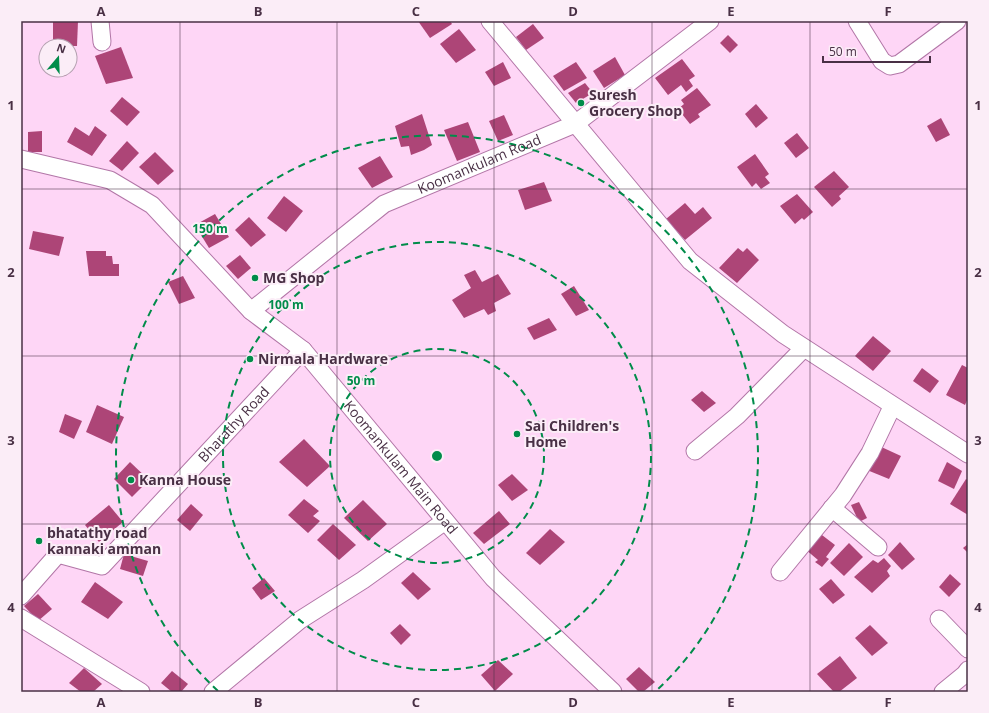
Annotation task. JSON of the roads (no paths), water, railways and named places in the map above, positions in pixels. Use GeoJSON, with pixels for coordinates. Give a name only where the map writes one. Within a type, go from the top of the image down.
{"type":"FeatureCollection","features":[{"type":"Feature","properties":{"kind":"street"},"geometry":{"type":"LineString","coordinates":[[100,21],[102,42]]}},
{"type":"Feature","properties":{"kind":"street"},"geometry":{"type":"LineString","coordinates":[[490,21],[690,260],[783,334],[968,454]]}},
{"type":"Feature","properties":{"kind":"street","name":"Koomankulam Road"},"geometry":{"type":"LineString","coordinates":[[251,311],[384,204],[575,124],[710,21]]}},
{"type":"Feature","properties":{"kind":"street"},"geometry":{"type":"LineString","coordinates":[[857,21],[882,61],[890,66],[899,64],[957,21]]}},
{"type":"Feature","properties":{"kind":"street","name":"Koomankulam Main Road"},"geometry":{"type":"LineString","coordinates":[[21,160],[110,180],[152,205],[251,311],[303,350],[492,578],[613,692]]}},
{"type":"Feature","properties":{"kind":"street"},"geometry":{"type":"LineString","coordinates":[[695,451],[737,416],[804,348]]}},
{"type":"Feature","properties":{"kind":"street","name":"Bharathy Road"},"geometry":{"type":"LineString","coordinates":[[21,596],[58,554],[102,566],[303,350]]}},
{"type":"Feature","properties":{"kind":"street"},"geometry":{"type":"LineString","coordinates":[[780,572],[842,495],[870,453],[892,406]]}},
{"type":"Feature","properties":{"kind":"street"},"geometry":{"type":"LineString","coordinates":[[832,508],[878,547]]}},
{"type":"Feature","properties":{"kind":"street"},"geometry":{"type":"LineString","coordinates":[[212,692],[300,620],[363,580],[445,522]]}},
{"type":"Feature","properties":{"kind":"street"},"geometry":{"type":"LineString","coordinates":[[21,618],[141,692]]}},
{"type":"Feature","properties":{"kind":"street"},"geometry":{"type":"LineString","coordinates":[[938,619],[968,649]]}},
{"type":"Feature","properties":{"kind":"street"},"geometry":{"type":"LineString","coordinates":[[943,692],[968,670]]}},
{"type":"Feature","properties":{"kind":"place","name":"Suresh Grocery Shop"},"geometry":{"type":"Point","coordinates":[581,103]}},
{"type":"Feature","properties":{"kind":"place","name":"MG Shop"},"geometry":{"type":"Point","coordinates":[255,278]}},
{"type":"Feature","properties":{"kind":"place","name":"Nirmala Hardware"},"geometry":{"type":"Point","coordinates":[250,359]}},
{"type":"Feature","properties":{"kind":"place","name":"Sai Children's Home"},"geometry":{"type":"Point","coordinates":[517,434]}},
{"type":"Feature","properties":{"kind":"place","name":"Kanna House"},"geometry":{"type":"Point","coordinates":[131,480]}},
{"type":"Feature","properties":{"kind":"place","name":"bhatathy road kannaki amman"},"geometry":{"type":"Point","coordinates":[39,541]}}]}
